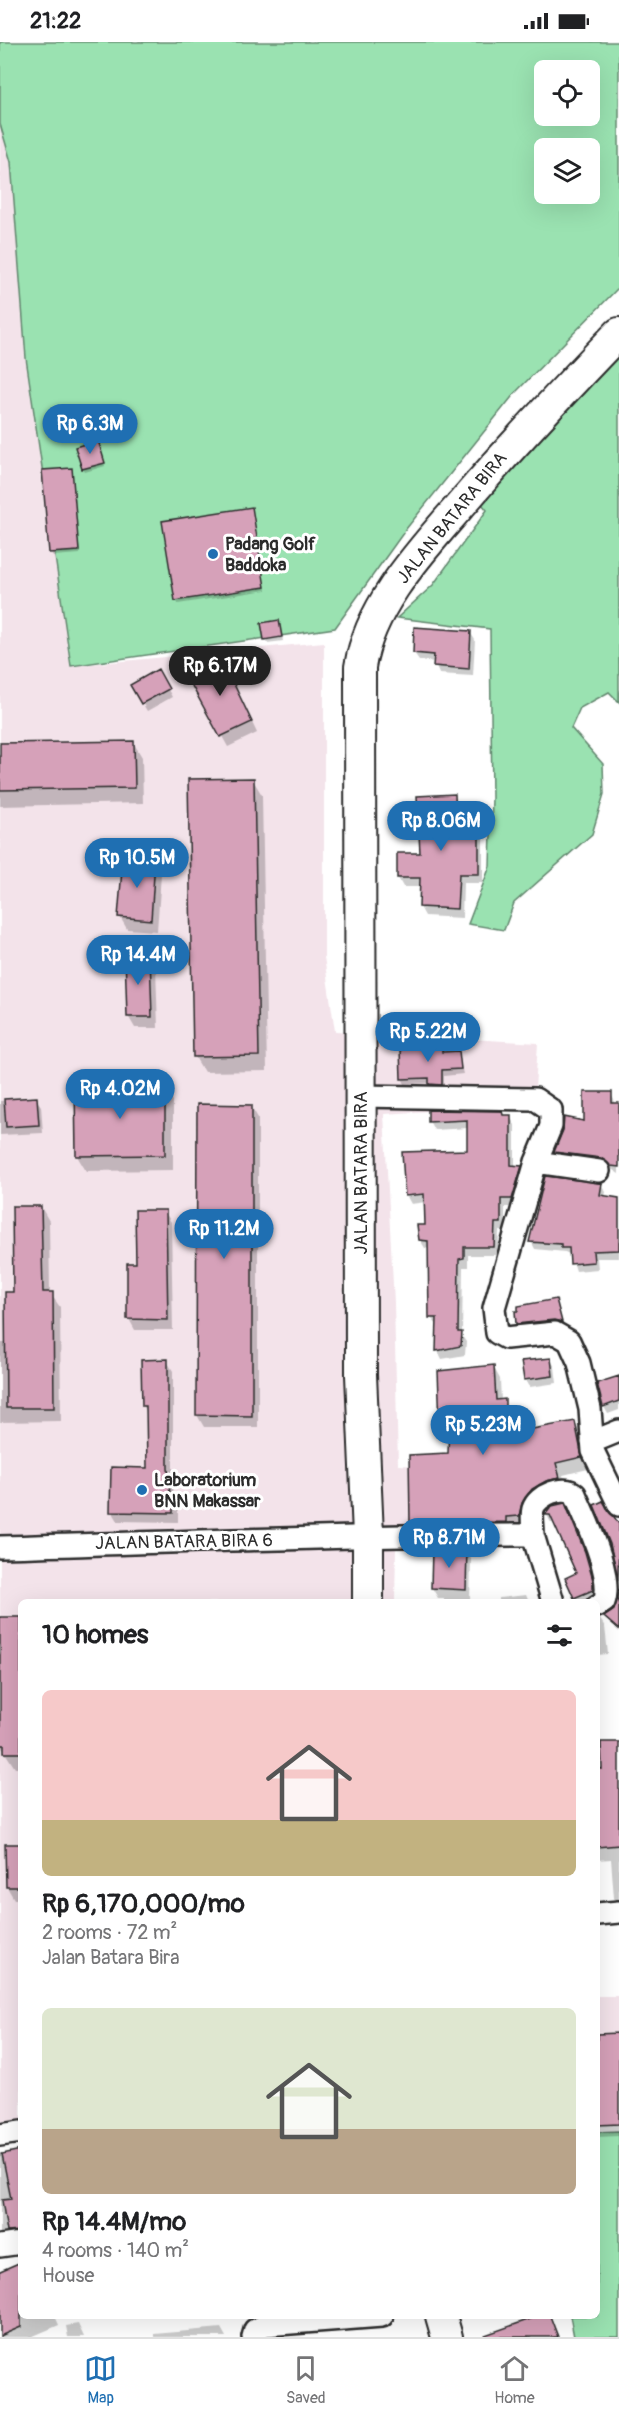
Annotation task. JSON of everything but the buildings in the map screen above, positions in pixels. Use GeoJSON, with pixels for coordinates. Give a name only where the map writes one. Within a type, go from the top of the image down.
{"type":"FeatureCollection","features":[{"type":"Feature","properties":{"kind":"street","name":"JALAN BATARA BIRA"},"geometry":{"type":"LineString","coordinates":[[368,1599],[368,1535],[361,1375],[360,668],[363,647],[374,620],[418,555],[531,423],[619,333]]}},
{"type":"Feature","properties":{"kind":"street"},"geometry":{"type":"LineString","coordinates":[[361,1096],[542,1102],[548,1106],[553,1115],[551,1126],[536,1162],[494,1308],[497,1333],[506,1338],[555,1334],[566,1337],[579,1363],[590,1409],[593,1451],[619,1505]]}},
{"type":"Feature","properties":{"kind":"street"},"geometry":{"type":"LineString","coordinates":[[536,1162],[599,1172]]}},
{"type":"Feature","properties":{"kind":"street"},"geometry":{"type":"LineString","coordinates":[[592,1442],[619,1431]]}},
{"type":"Feature","properties":{"kind":"street"},"geometry":{"type":"LineString","coordinates":[[553,1599],[533,1534],[533,1509],[538,1502],[558,1490],[572,1491],[604,1569],[607,1594],[604,1602],[600,1604]]}},
{"type":"Feature","properties":{"kind":"street","name":"JALAN BATARA BIRA 6"},"geometry":{"type":"LineString","coordinates":[[0,1547],[275,1541],[368,1535],[533,1534]]}},
{"type":"Feature","properties":{"kind":"street"},"geometry":{"type":"LineString","coordinates":[[600,1914],[619,1912]]}},
{"type":"Feature","properties":{"kind":"street"},"geometry":{"type":"LineString","coordinates":[[0,2135],[18,2132]]}},
{"type":"Feature","properties":{"kind":"street"},"geometry":{"type":"LineString","coordinates":[[0,2246],[18,2243]]}},
{"type":"Feature","properties":{"kind":"street"},"geometry":{"type":"LineString","coordinates":[[253,2337],[255,2330],[265,2325],[343,2319]]}},
{"type":"Feature","properties":{"kind":"street"},"geometry":{"type":"LineString","coordinates":[[442,2319],[447,2337]]}},
{"type":"Feature","properties":{"kind":"shaded area"},"geometry":{"type":"Polygon","coordinates":[[[0,124],[11,162],[26,358],[71,666],[324,642],[324,957],[335,1031],[538,1043],[534,1104],[384,1114],[394,1303],[398,1465],[517,1471],[519,1542],[396,1547],[395,1599],[18,1599],[18,2122],[0,2125],[0,124]]]}},
{"type":"Feature","properties":{"kind":"shaded area"},"geometry":{"type":"Polygon","coordinates":[[[600,1996],[619,1996],[619,2124],[600,2125],[600,1996]]]}},
{"type":"Feature","properties":{"kind":"green space"},"geometry":{"type":"Polygon","coordinates":[[[0,42],[619,42],[619,287],[515,393],[406,529],[335,628],[71,666],[26,358],[11,162],[0,124],[0,42]]]}},
{"type":"Feature","properties":{"kind":"green space"},"geometry":{"type":"Polygon","coordinates":[[[619,356],[619,702],[609,692],[580,708],[571,728],[603,764],[604,794],[592,834],[514,903],[504,930],[468,924],[490,866],[492,798],[490,629],[397,618],[433,585],[487,510],[472,492],[491,469],[619,356]]]}},
{"type":"Feature","properties":{"kind":"green space"},"geometry":{"type":"Polygon","coordinates":[[[619,2131],[619,2337],[574,2337],[571,2319],[600,2319],[600,2132],[619,2131]]]}},
{"type":"Feature","properties":{"kind":"place","name":"Padang Golf Baddoka"},"geometry":{"type":"Point","coordinates":[213,554]}},
{"type":"Feature","properties":{"kind":"place","name":"Laboratorium BNN Makassar"},"geometry":{"type":"Point","coordinates":[142,1490]}}]}
